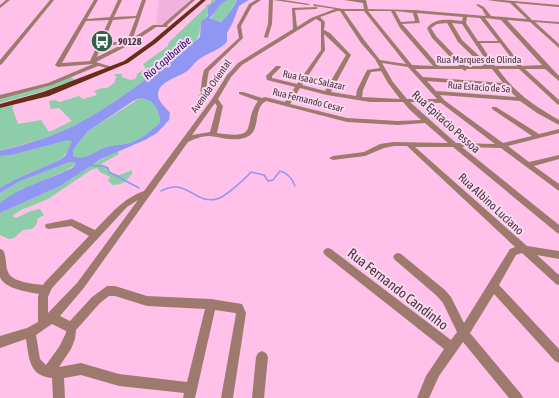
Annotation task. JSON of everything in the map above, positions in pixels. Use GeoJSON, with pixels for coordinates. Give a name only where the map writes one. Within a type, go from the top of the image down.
{"type":"FeatureCollection","features":[{"type":"Feature","properties":{"kind":"main road"},"geometry":{"type":"LineString","coordinates":[[0,106],[39,96],[137,56],[204,0]]}},
{"type":"Feature","properties":{"kind":"street"},"geometry":{"type":"LineString","coordinates":[[0,7],[8,0]]}},
{"type":"Feature","properties":{"kind":"street"},"geometry":{"type":"LineString","coordinates":[[0,63],[52,0]]}},
{"type":"Feature","properties":{"kind":"street"},"geometry":{"type":"LineString","coordinates":[[96,0],[58,65],[94,62],[110,68]]}},
{"type":"Feature","properties":{"kind":"street"},"geometry":{"type":"LineString","coordinates":[[94,62],[120,0]]}},
{"type":"Feature","properties":{"kind":"street"},"geometry":{"type":"LineString","coordinates":[[128,43],[144,0]]}},
{"type":"Feature","properties":{"kind":"street"},"geometry":{"type":"LineString","coordinates":[[0,97],[55,83],[154,27],[164,26],[192,0]]}},
{"type":"Feature","properties":{"kind":"street"},"geometry":{"type":"LineString","coordinates":[[201,100],[205,90],[205,77],[207,70],[241,38],[239,26],[250,5],[259,0]]}},
{"type":"Feature","properties":{"kind":"street"},"geometry":{"type":"LineString","coordinates":[[266,37],[270,24],[271,0]]}},
{"type":"Feature","properties":{"kind":"street"},"geometry":{"type":"LineString","coordinates":[[275,0],[317,10],[336,7],[341,10]]}},
{"type":"Feature","properties":{"kind":"street"},"geometry":{"type":"LineString","coordinates":[[346,0],[365,1],[366,11],[442,101],[501,146],[558,186]]}},
{"type":"Feature","properties":{"kind":"street"},"geometry":{"type":"LineString","coordinates":[[489,0],[559,6]]}},
{"type":"Feature","properties":{"kind":"street"},"geometry":{"type":"LineString","coordinates":[[511,2],[559,47]]}},
{"type":"Feature","properties":{"kind":"street"},"geometry":{"type":"LineString","coordinates":[[478,4],[489,17]]}},
{"type":"Feature","properties":{"kind":"street"},"geometry":{"type":"LineString","coordinates":[[296,30],[292,9],[414,11],[559,23]]}},
{"type":"Feature","properties":{"kind":"street"},"geometry":{"type":"LineString","coordinates":[[287,104],[324,50],[322,31],[323,22],[317,10]]}},
{"type":"Feature","properties":{"kind":"street","name":"Avenida Oriental"},"geometry":{"type":"LineString","coordinates":[[0,342],[30,332],[47,321],[80,286],[216,99],[229,76],[240,64],[296,30],[317,10]]}},
{"type":"Feature","properties":{"kind":"street","name":"Rua Epitacio Pessoa"},"geometry":{"type":"LineString","coordinates":[[341,10],[363,42],[379,61],[382,69],[395,89],[411,108],[559,229]]}},
{"type":"Feature","properties":{"kind":"street"},"geometry":{"type":"LineString","coordinates":[[392,10],[399,23],[438,68]]}},
{"type":"Feature","properties":{"kind":"street"},"geometry":{"type":"LineString","coordinates":[[399,23],[418,22],[419,20],[414,11]]}},
{"type":"Feature","properties":{"kind":"street"},"geometry":{"type":"LineString","coordinates":[[465,15],[464,22],[491,68]]}},
{"type":"Feature","properties":{"kind":"street"},"geometry":{"type":"LineString","coordinates":[[481,16],[521,68],[559,103]]}},
{"type":"Feature","properties":{"kind":"street"},"geometry":{"type":"LineString","coordinates":[[84,20],[137,17]]}},
{"type":"Feature","properties":{"kind":"street"},"geometry":{"type":"LineString","coordinates":[[502,18],[546,67],[559,79]]}},
{"type":"Feature","properties":{"kind":"street"},"geometry":{"type":"LineString","coordinates":[[449,22],[460,41],[491,68],[521,99],[559,123]]}},
{"type":"Feature","properties":{"kind":"street"},"geometry":{"type":"LineString","coordinates":[[464,22],[432,24],[429,28],[434,38],[465,68]]}},
{"type":"Feature","properties":{"kind":"street"},"geometry":{"type":"LineString","coordinates":[[322,31],[328,34],[349,55],[327,93]]}},
{"type":"Feature","properties":{"kind":"street"},"geometry":{"type":"LineString","coordinates":[[476,42],[501,42]]}},
{"type":"Feature","properties":{"kind":"street"},"geometry":{"type":"LineString","coordinates":[[100,45],[128,43]]}},
{"type":"Feature","properties":{"kind":"street","name":"Rua Marques de Olinda"},"geometry":{"type":"LineString","coordinates":[[379,61],[438,68],[546,67]]}},
{"type":"Feature","properties":{"kind":"street","name":"Rua Isaac Salazar"},"geometry":{"type":"LineString","coordinates":[[278,67],[269,76],[269,79],[327,93],[370,100],[406,102],[442,101]]}},
{"type":"Feature","properties":{"kind":"street"},"geometry":{"type":"LineString","coordinates":[[359,98],[360,90],[369,71],[382,69]]}},
{"type":"Feature","properties":{"kind":"street"},"geometry":{"type":"LineString","coordinates":[[422,79],[507,85]]}},
{"type":"Feature","properties":{"kind":"street"},"geometry":{"type":"LineString","coordinates":[[241,93],[262,100]]}},
{"type":"Feature","properties":{"kind":"street","name":"Rua Estacio de Sa"},"geometry":{"type":"LineString","coordinates":[[435,93],[521,99]]}},
{"type":"Feature","properties":{"kind":"street"},"geometry":{"type":"LineString","coordinates":[[212,135],[220,106],[216,99]]}},
{"type":"Feature","properties":{"kind":"street","name":"Rua Fernando Cesar"},"geometry":{"type":"LineString","coordinates":[[185,141],[200,135],[239,137],[248,133],[253,126],[256,108],[262,100],[270,100],[287,104],[347,120],[398,123],[427,121]]}},
{"type":"Feature","properties":{"kind":"street"},"geometry":{"type":"LineString","coordinates":[[494,108],[537,136]]}},
{"type":"Feature","properties":{"kind":"street"},"geometry":{"type":"LineString","coordinates":[[333,158],[365,154],[386,145],[501,146],[559,131]]}},
{"type":"Feature","properties":{"kind":"street","name":"Rua Albino Luciano"},"geometry":{"type":"LineString","coordinates":[[408,144],[559,281]]}},
{"type":"Feature","properties":{"kind":"street"},"geometry":{"type":"LineString","coordinates":[[528,164],[559,157]]}},
{"type":"Feature","properties":{"kind":"street","name":"Avenida Oriental"},"geometry":{"type":"LineString","coordinates":[[45,290],[54,278],[130,201],[147,193]]}},
{"type":"Feature","properties":{"kind":"street"},"geometry":{"type":"LineString","coordinates":[[49,226],[72,222],[96,235]]}},
{"type":"Feature","properties":{"kind":"street"},"geometry":{"type":"LineString","coordinates":[[422,398],[427,386],[451,347],[463,333],[513,252],[522,249],[559,255]]}},
{"type":"Feature","properties":{"kind":"street","name":"Rua Fernando Candinho"},"geometry":{"type":"LineString","coordinates":[[328,252],[451,347]]}},
{"type":"Feature","properties":{"kind":"street"},"geometry":{"type":"LineString","coordinates":[[0,253],[3,260],[4,276],[9,282],[45,290],[47,321],[71,328]]}},
{"type":"Feature","properties":{"kind":"street"},"geometry":{"type":"LineString","coordinates":[[398,257],[441,293],[447,300],[463,333],[517,398]]}},
{"type":"Feature","properties":{"kind":"street"},"geometry":{"type":"LineString","coordinates":[[493,286],[559,356]]}},
{"type":"Feature","properties":{"kind":"street"},"geometry":{"type":"LineString","coordinates":[[52,373],[70,339],[72,332],[71,328],[96,300],[107,291],[115,291],[147,301],[211,304],[236,307],[241,310],[227,398]]}},
{"type":"Feature","properties":{"kind":"street"},"geometry":{"type":"LineString","coordinates":[[52,373],[81,369],[119,380],[190,393],[211,304]]}},
{"type":"Feature","properties":{"kind":"street"},"geometry":{"type":"LineString","coordinates":[[30,332],[35,361],[39,366],[52,373],[59,382],[59,398]]}},
{"type":"Feature","properties":{"kind":"street"},"geometry":{"type":"LineString","coordinates":[[258,398],[262,357]]}},
{"type":"Feature","properties":{"kind":"shaded area"},"geometry":{"type":"Polygon","coordinates":[[[159,0],[190,0],[163,25],[156,25],[159,0]]]}},
{"type":"Feature","properties":{"kind":"green space"},"geometry":{"type":"Polygon","coordinates":[[[211,0],[216,0],[209,7],[209,11],[201,25],[199,36],[196,40],[116,101],[83,121],[59,133],[0,151],[0,108],[14,105],[12,107],[18,124],[41,120],[49,132],[72,121],[59,108],[51,109],[49,101],[55,100],[60,102],[79,96],[83,99],[97,95],[94,91],[107,88],[115,82],[115,79],[117,78],[114,74],[122,74],[122,77],[131,80],[135,79],[138,73],[146,69],[143,64],[168,46],[169,42],[206,7],[205,6],[211,3],[211,0]]]}},
{"type":"Feature","properties":{"kind":"green space"},"geometry":{"type":"Polygon","coordinates":[[[228,0],[237,0],[224,22],[210,19],[221,3],[228,0]]]}},
{"type":"Feature","properties":{"kind":"green space"},"geometry":{"type":"Polygon","coordinates":[[[71,77],[75,80],[41,92],[0,103],[0,98],[48,86],[71,77]]]}},
{"type":"Feature","properties":{"kind":"green space"},"geometry":{"type":"Polygon","coordinates":[[[140,98],[149,100],[154,104],[158,111],[160,123],[133,142],[107,147],[86,157],[73,156],[73,150],[87,132],[140,98]]]}},
{"type":"Feature","properties":{"kind":"green space"},"geometry":{"type":"Polygon","coordinates":[[[72,140],[70,146],[60,160],[14,180],[0,188],[0,156],[12,155],[72,140]]]}},
{"type":"Feature","properties":{"kind":"green space"},"geometry":{"type":"Polygon","coordinates":[[[118,151],[119,154],[101,164],[108,168],[109,172],[119,175],[132,170],[132,174],[124,182],[113,185],[108,181],[110,177],[100,172],[97,168],[91,170],[48,199],[21,210],[12,216],[16,218],[31,211],[40,209],[44,215],[37,219],[37,223],[32,229],[23,230],[14,238],[9,239],[0,235],[0,213],[60,186],[91,165],[118,151]]]}},
{"type":"Feature","properties":{"kind":"green space"},"geometry":{"type":"Polygon","coordinates":[[[70,162],[74,162],[76,164],[65,171],[22,189],[0,203],[0,193],[20,181],[70,162]]]}},
{"type":"Feature","properties":{"kind":"water","name":"Rio Capibaribe"},"geometry":{"type":"Polygon","coordinates":[[[216,0],[228,0],[222,3],[209,18],[221,22],[230,12],[237,0],[249,0],[239,6],[227,33],[227,42],[220,48],[198,60],[186,72],[168,81],[161,87],[158,96],[161,103],[170,113],[169,120],[157,133],[145,140],[101,159],[60,186],[0,213],[0,203],[8,197],[72,168],[76,164],[74,162],[70,162],[20,181],[0,193],[0,188],[14,180],[60,160],[65,156],[72,141],[68,140],[12,155],[0,156],[0,151],[42,139],[67,129],[116,101],[200,37],[201,22],[208,16],[208,7],[216,0]],[[140,98],[133,101],[87,132],[73,150],[73,156],[86,157],[107,147],[133,142],[160,123],[155,106],[149,100],[140,98]]]}},
{"type":"Feature","properties":{"kind":"waterway"},"geometry":{"type":"LineString","coordinates":[[88,165],[106,167],[108,168],[109,172],[139,188]]}},
{"type":"Feature","properties":{"kind":"waterway"},"geometry":{"type":"LineString","coordinates":[[161,191],[178,187],[202,198],[209,200],[217,199],[221,198],[230,191],[251,172],[264,175],[268,181],[273,180],[280,171],[289,176],[295,186]]}},
{"type":"Feature","properties":{"kind":"place","name":"90128"},"geometry":{"type":"Point","coordinates":[102,41]}}]}
